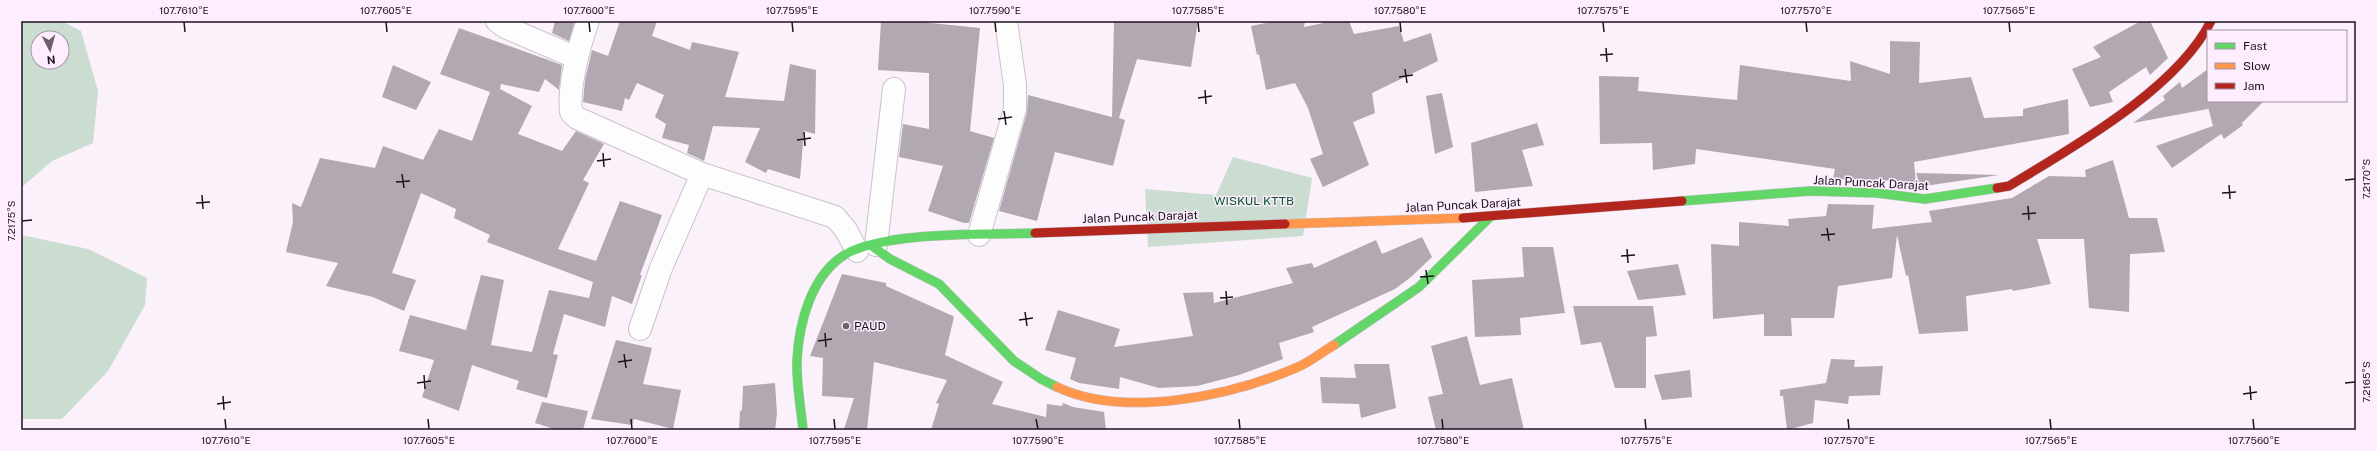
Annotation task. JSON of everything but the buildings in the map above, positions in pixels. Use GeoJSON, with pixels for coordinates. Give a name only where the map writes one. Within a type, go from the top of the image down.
{"type":"FeatureCollection","features":[{"type":"Feature","properties":{"kind":"street"},"geometry":{"type":"LineString","coordinates":[[497,21],[505,27],[577,58]]}},
{"type":"Feature","properties":{"kind":"street"},"geometry":{"type":"LineString","coordinates":[[588,21],[577,58],[570,105],[571,112],[576,118],[702,174],[835,218],[846,230],[868,247],[939,284],[1014,361],[1041,379],[1075,395],[1125,402],[1198,398],[1243,387],[1299,367],[1366,325],[1419,287],[1490,217]]}},
{"type":"Feature","properties":{"kind":"street"},"geometry":{"type":"LineString","coordinates":[[979,235],[1015,109],[1015,85],[1006,21]]}},
{"type":"Feature","properties":{"kind":"street","name":"Jalan Puncak Darajat"},"geometry":{"type":"LineString","coordinates":[[803,430],[797,351],[806,306],[824,274],[846,254],[868,247],[907,238],[1490,217],[1810,191],[1877,193],[1925,199],[2009,186],[2095,134],[2167,77],[2202,39],[2211,21]]}},
{"type":"Feature","properties":{"kind":"street"},"geometry":{"type":"LineString","coordinates":[[868,247],[894,89]]}},
{"type":"Feature","properties":{"kind":"street"},"geometry":{"type":"LineString","coordinates":[[640,329],[660,268],[702,174]]}},
{"type":"Feature","properties":{"kind":"green space"},"geometry":{"type":"Polygon","coordinates":[[[21,21],[61,21],[81,31],[98,91],[93,143],[52,161],[21,188],[21,21]]]}},
{"type":"Feature","properties":{"kind":"green space","name":"WISKUL KTTB"},"geometry":{"type":"Polygon","coordinates":[[[1233,157],[1312,178],[1303,236],[1148,247],[1145,189],[1216,195],[1233,157]]]}},
{"type":"Feature","properties":{"kind":"green space"},"geometry":{"type":"Polygon","coordinates":[[[21,235],[88,249],[147,278],[145,305],[108,371],[62,419],[21,419],[21,235]]]}},
{"type":"Feature","properties":{"kind":"traffic: fast"},"geometry":{"type":"LineString","coordinates":[[1682,201],[1810,191],[1877,193],[1925,199],[1997,188]]}},
{"type":"Feature","properties":{"kind":"traffic: fast"},"geometry":{"type":"LineString","coordinates":[[1334,345],[1419,287],[1490,217]]}},
{"type":"Feature","properties":{"kind":"traffic: fast"},"geometry":{"type":"LineString","coordinates":[[803,430],[798,387],[798,346],[804,316],[809,301],[824,274],[834,263],[846,254],[886,241],[965,234],[1035,233]]}},
{"type":"Feature","properties":{"kind":"traffic: fast"},"geometry":{"type":"LineString","coordinates":[[872,246],[890,259],[939,284],[1014,361],[1041,379],[1057,387]]}},
{"type":"Feature","properties":{"kind":"traffic: slow"},"geometry":{"type":"LineString","coordinates":[[1285,224],[1463,218]]}},
{"type":"Feature","properties":{"kind":"traffic: slow"},"geometry":{"type":"LineString","coordinates":[[1057,387],[1084,397],[1114,401],[1145,402],[1178,400],[1210,395],[1242,387],[1271,377],[1312,360],[1334,345]]}},
{"type":"Feature","properties":{"kind":"traffic: jam"},"geometry":{"type":"LineString","coordinates":[[1997,188],[2009,186],[2092,135],[2149,93],[2174,70],[2195,46],[2211,21]]}},
{"type":"Feature","properties":{"kind":"traffic: jam"},"geometry":{"type":"LineString","coordinates":[[1463,218],[1682,201]]}},
{"type":"Feature","properties":{"kind":"traffic: jam"},"geometry":{"type":"LineString","coordinates":[[1035,233],[1285,224]]}},
{"type":"Feature","properties":{"kind":"place","name":"PAUD"},"geometry":{"type":"Point","coordinates":[846,326]}}]}
